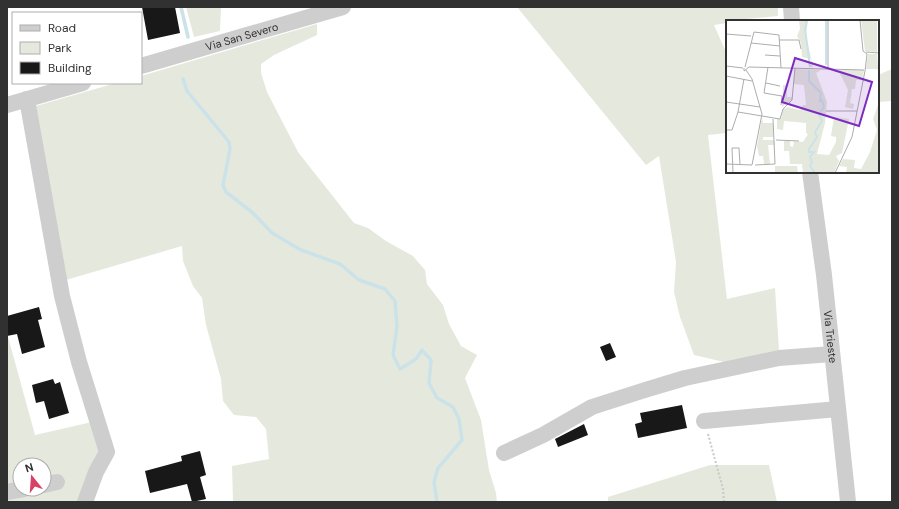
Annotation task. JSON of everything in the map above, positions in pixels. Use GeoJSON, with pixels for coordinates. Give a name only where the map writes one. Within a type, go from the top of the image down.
{"type":"FeatureCollection","features":[{"type":"Feature","properties":{"kind":"street","name":"Via San Severo"},"geometry":{"type":"LineString","coordinates":[[142,66],[343,7]]}},
{"type":"Feature","properties":{"kind":"street"},"geometry":{"type":"LineString","coordinates":[[791,7],[792,20]]}},
{"type":"Feature","properties":{"kind":"street"},"geometry":{"type":"LineString","coordinates":[[7,105],[80,84]]}},
{"type":"Feature","properties":{"kind":"street"},"geometry":{"type":"LineString","coordinates":[[27,99],[62,296],[79,362],[107,452],[96,472],[85,502]]}},
{"type":"Feature","properties":{"kind":"street","name":"Via Trieste"},"geometry":{"type":"LineString","coordinates":[[810,173],[824,275],[848,502]]}},
{"type":"Feature","properties":{"kind":"street"},"geometry":{"type":"LineString","coordinates":[[504,453],[543,435],[592,408],[645,390],[685,378],[772,359],[832,354]]}},
{"type":"Feature","properties":{"kind":"street"},"geometry":{"type":"LineString","coordinates":[[704,421],[838,409]]}},
{"type":"Feature","properties":{"kind":"path"},"geometry":{"type":"LineString","coordinates":[[704,421],[723,489],[724,502]]}},
{"type":"Feature","properties":{"kind":"green space"},"geometry":{"type":"Polygon","coordinates":[[[186,7],[221,7],[220,31],[194,37],[186,7]]]}},
{"type":"Feature","properties":{"kind":"green space"},"geometry":{"type":"Polygon","coordinates":[[[517,7],[778,7],[778,16],[726,20],[726,23],[714,25],[726,52],[726,133],[708,135],[727,299],[775,288],[779,350],[724,362],[694,355],[680,317],[674,292],[676,262],[659,156],[646,165],[517,7]]]}},
{"type":"Feature","properties":{"kind":"green space"},"geometry":{"type":"Polygon","coordinates":[[[317,24],[317,35],[274,55],[261,64],[261,73],[267,92],[298,152],[354,223],[368,228],[386,241],[413,256],[425,270],[427,284],[443,305],[449,324],[461,346],[477,355],[465,378],[481,420],[489,470],[496,493],[497,502],[233,502],[232,466],[269,459],[266,429],[256,417],[234,415],[223,401],[221,379],[206,325],[202,298],[193,286],[183,261],[182,246],[66,280],[36,106],[113,84],[142,84],[142,76],[317,24]]]}},
{"type":"Feature","properties":{"kind":"green space"},"geometry":{"type":"Polygon","coordinates":[[[892,69],[892,101],[879,102],[879,75],[892,69]]]}},
{"type":"Feature","properties":{"kind":"green space"},"geometry":{"type":"Polygon","coordinates":[[[7,333],[35,435],[92,422],[100,456],[79,502],[7,502],[7,333]]]}},
{"type":"Feature","properties":{"kind":"green space"},"geometry":{"type":"Polygon","coordinates":[[[710,465],[769,465],[777,502],[608,502],[608,497],[710,465]]]}},
{"type":"Feature","properties":{"kind":"building"},"geometry":{"type":"Polygon","coordinates":[[[142,7],[175,7],[180,33],[148,40],[142,7]]]}},
{"type":"Feature","properties":{"kind":"building"},"geometry":{"type":"Polygon","coordinates":[[[39,307],[42,319],[38,320],[45,347],[22,354],[17,334],[7,336],[7,316],[39,307]]]}},
{"type":"Feature","properties":{"kind":"building"},"geometry":{"type":"Polygon","coordinates":[[[610,343],[616,357],[606,361],[600,347],[610,343]]]}},
{"type":"Feature","properties":{"kind":"building"},"geometry":{"type":"Polygon","coordinates":[[[53,379],[55,384],[60,382],[69,413],[49,419],[44,401],[36,403],[32,385],[53,379]]]}},
{"type":"Feature","properties":{"kind":"building"},"geometry":{"type":"Polygon","coordinates":[[[682,405],[687,428],[638,438],[635,424],[642,422],[640,413],[682,405]]]}},
{"type":"Feature","properties":{"kind":"building"},"geometry":{"type":"Polygon","coordinates":[[[584,424],[588,435],[558,447],[555,439],[584,424]]]}},
{"type":"Feature","properties":{"kind":"building"},"geometry":{"type":"Polygon","coordinates":[[[200,451],[206,475],[200,477],[206,499],[192,502],[187,484],[150,493],[145,471],[182,461],[181,456],[200,451]]]}},
{"type":"Feature","properties":{"kind":"waterway"},"geometry":{"type":"LineString","coordinates":[[181,7],[188,37]]}},
{"type":"Feature","properties":{"kind":"waterway"},"geometry":{"type":"LineString","coordinates":[[183,79],[187,91],[229,142],[230,149],[223,185],[226,192],[253,213],[272,233],[301,250],[340,264],[359,280],[385,289],[395,301],[397,326],[393,355],[400,369],[416,359],[422,350],[431,360],[429,383],[437,398],[453,407],[459,419],[462,440],[438,468],[434,482],[437,502]]}}]}
